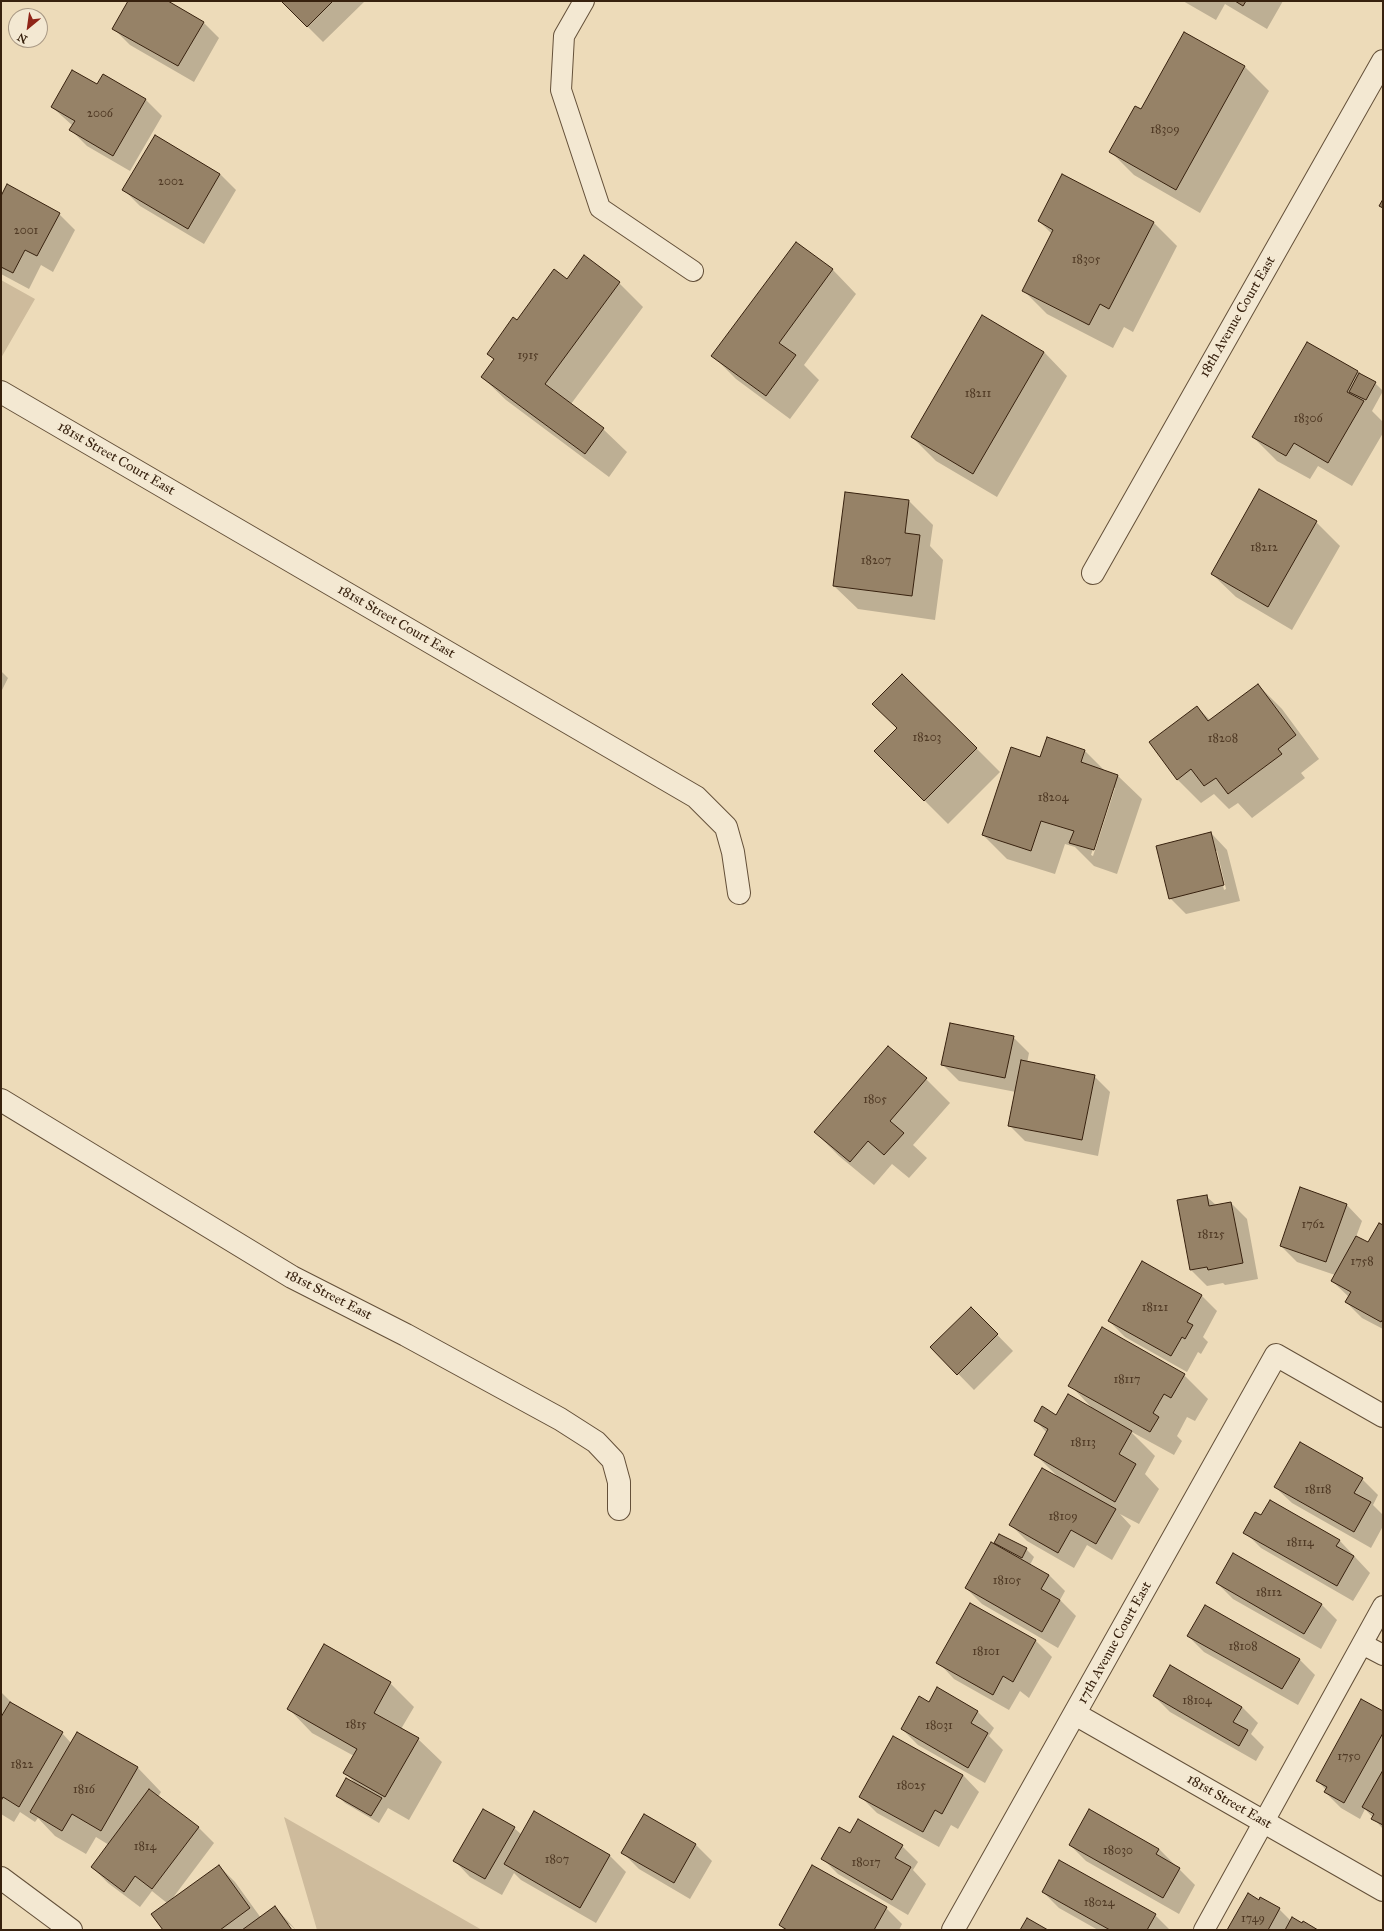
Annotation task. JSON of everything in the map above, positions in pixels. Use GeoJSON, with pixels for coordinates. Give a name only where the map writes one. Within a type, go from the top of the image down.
{"type":"FeatureCollection","features":[{"type":"Feature","properties":{"kind":"street","name":"18th Avenue Court East"},"geometry":{"type":"LineString","coordinates":[[1093,573],[1383,61]]}},
{"type":"Feature","properties":{"kind":"street","name":"181st Street Court East"},"geometry":{"type":"LineString","coordinates":[[1,392],[696,797],[726,827],[733,852],[739,893]]}},
{"type":"Feature","properties":{"kind":"street","name":"181st Street East"},"geometry":{"type":"LineString","coordinates":[[1,1100],[292,1277],[406,1335],[560,1420],[596,1442],[613,1460],[619,1482],[619,1509]]}},
{"type":"Feature","properties":{"kind":"street","name":"17th Avenue Court East"},"geometry":{"type":"LineString","coordinates":[[953,1930],[1276,1355],[1383,1416]]}},
{"type":"Feature","properties":{"kind":"street","name":"181st Street East"},"geometry":{"type":"LineString","coordinates":[[1075,1714],[1383,1890]]}},
{"type":"Feature","properties":{"kind":"street"},"geometry":{"type":"LineString","coordinates":[[1,1878],[71,1930]]}},
{"type":"Feature","properties":{"kind":"lane"},"geometry":{"type":"LineString","coordinates":[[584,1],[564,36],[561,90],[600,208],[693,271]]}},
{"type":"Feature","properties":{"kind":"lane"},"geometry":{"type":"LineString","coordinates":[[1204,1930],[1383,1606]]}},
{"type":"Feature","properties":{"kind":"lane"},"geometry":{"type":"LineString","coordinates":[[1362,1644],[1383,1655]]}},
{"type":"Feature","properties":{"kind":"shaded area"},"geometry":{"type":"Polygon","coordinates":[[[1,280],[35,299],[1,358],[1,280]]]}},
{"type":"Feature","properties":{"kind":"shaded area"},"geometry":{"type":"Polygon","coordinates":[[[284,1817],[482,1930],[317,1930],[284,1817]]]}},
{"type":"Feature","properties":{"kind":"building"},"geometry":{"type":"Polygon","coordinates":[[[128,1],[168,1],[204,22],[178,66],[112,29],[128,1]]]}},
{"type":"Feature","properties":{"kind":"building"},"geometry":{"type":"Polygon","coordinates":[[[281,1],[333,1],[307,27],[281,1]]]}},
{"type":"Feature","properties":{"kind":"building"},"geometry":{"type":"Polygon","coordinates":[[[1235,1],[1246,1],[1243,6],[1235,1]]]}},
{"type":"Feature","properties":{"kind":"building"},"geometry":{"type":"Polygon","coordinates":[[[1184,32],[1245,66],[1176,190],[1109,152],[1135,106],[1141,109],[1184,32]]]}},
{"type":"Feature","properties":{"kind":"building"},"geometry":{"type":"Polygon","coordinates":[[[72,70],[97,84],[103,74],[146,99],[113,156],[69,130],[75,121],[51,107],[72,70]]]}},
{"type":"Feature","properties":{"kind":"building"},"geometry":{"type":"Polygon","coordinates":[[[155,135],[220,174],[188,229],[122,190],[155,135]]]}},
{"type":"Feature","properties":{"kind":"building"},"geometry":{"type":"Polygon","coordinates":[[[1062,174],[1154,222],[1109,309],[1100,304],[1089,325],[1022,291],[1053,230],[1038,221],[1062,174]]]}},
{"type":"Feature","properties":{"kind":"building"},"geometry":{"type":"Polygon","coordinates":[[[7,184],[60,213],[37,256],[25,250],[13,273],[1,267],[1,196],[7,184]]]}},
{"type":"Feature","properties":{"kind":"building"},"geometry":{"type":"Polygon","coordinates":[[[1383,199],[1383,208],[1379,206],[1383,199]]]}},
{"type":"Feature","properties":{"kind":"building"},"geometry":{"type":"Polygon","coordinates":[[[796,242],[833,269],[779,343],[796,355],[766,396],[711,356],[796,242]]]}},
{"type":"Feature","properties":{"kind":"building"},"geometry":{"type":"Polygon","coordinates":[[[584,255],[620,282],[545,384],[604,428],[585,454],[481,377],[494,359],[487,354],[513,317],[517,320],[554,269],[567,279],[584,255]]]}},
{"type":"Feature","properties":{"kind":"building"},"geometry":{"type":"Polygon","coordinates":[[[982,315],[1044,352],[973,474],[911,437],[982,315]]]}},
{"type":"Feature","properties":{"kind":"building"},"geometry":{"type":"Polygon","coordinates":[[[1307,342],[1358,371],[1347,392],[1364,401],[1328,463],[1294,443],[1286,456],[1252,437],[1307,342]]]}},
{"type":"Feature","properties":{"kind":"building"},"geometry":{"type":"Polygon","coordinates":[[[1359,373],[1376,382],[1366,400],[1349,392],[1359,373]]]}},
{"type":"Feature","properties":{"kind":"building"},"geometry":{"type":"Polygon","coordinates":[[[1259,489],[1317,521],[1268,607],[1211,574],[1259,489]]]}},
{"type":"Feature","properties":{"kind":"building"},"geometry":{"type":"Polygon","coordinates":[[[845,492],[909,500],[905,533],[920,535],[912,596],[833,586],[845,492]]]}},
{"type":"Feature","properties":{"kind":"building"},"geometry":{"type":"Polygon","coordinates":[[[902,674],[977,748],[924,801],[874,751],[897,728],[872,704],[902,674]]]}},
{"type":"Feature","properties":{"kind":"building"},"geometry":{"type":"Polygon","coordinates":[[[1258,684],[1296,735],[1278,749],[1282,754],[1228,794],[1216,778],[1204,786],[1191,769],[1177,780],[1149,742],[1197,706],[1208,721],[1258,684]]]}},
{"type":"Feature","properties":{"kind":"building"},"geometry":{"type":"Polygon","coordinates":[[[1047,737],[1085,750],[1081,762],[1118,775],[1094,850],[1069,843],[1074,831],[1041,821],[1031,851],[982,835],[1011,747],[1040,757],[1047,737]]]}},
{"type":"Feature","properties":{"kind":"building"},"geometry":{"type":"Polygon","coordinates":[[[1211,832],[1224,885],[1169,899],[1156,846],[1211,832]]]}},
{"type":"Feature","properties":{"kind":"building"},"geometry":{"type":"Polygon","coordinates":[[[950,1023],[1014,1036],[1005,1078],[941,1065],[950,1023]]]}},
{"type":"Feature","properties":{"kind":"building"},"geometry":{"type":"Polygon","coordinates":[[[888,1046],[927,1078],[890,1121],[904,1133],[884,1155],[868,1141],[850,1162],[814,1132],[888,1046]]]}},
{"type":"Feature","properties":{"kind":"building"},"geometry":{"type":"Polygon","coordinates":[[[1021,1060],[1095,1075],[1082,1140],[1008,1126],[1021,1060]]]}},
{"type":"Feature","properties":{"kind":"building"},"geometry":{"type":"Polygon","coordinates":[[[1300,1187],[1347,1204],[1326,1262],[1280,1246],[1300,1187]]]}},
{"type":"Feature","properties":{"kind":"building"},"geometry":{"type":"Polygon","coordinates":[[[1207,1195],[1209,1206],[1231,1202],[1243,1263],[1208,1270],[1207,1267],[1190,1270],[1177,1200],[1207,1195]]]}},
{"type":"Feature","properties":{"kind":"building"},"geometry":{"type":"Polygon","coordinates":[[[1379,1223],[1383,1225],[1383,1319],[1381,1322],[1345,1302],[1351,1292],[1331,1281],[1356,1236],[1368,1242],[1379,1223]]]}},
{"type":"Feature","properties":{"kind":"building"},"geometry":{"type":"Polygon","coordinates":[[[1142,1261],[1202,1295],[1187,1322],[1193,1325],[1185,1339],[1182,1337],[1171,1356],[1108,1321],[1142,1261]]]}},
{"type":"Feature","properties":{"kind":"building"},"geometry":{"type":"Polygon","coordinates":[[[971,1307],[998,1334],[957,1375],[930,1347],[971,1307]]]}},
{"type":"Feature","properties":{"kind":"building"},"geometry":{"type":"Polygon","coordinates":[[[1102,1327],[1185,1374],[1171,1398],[1164,1394],[1153,1413],[1159,1417],[1150,1432],[1068,1386],[1102,1327]]]}},
{"type":"Feature","properties":{"kind":"building"},"geometry":{"type":"Polygon","coordinates":[[[1068,1394],[1132,1431],[1119,1454],[1136,1464],[1115,1502],[1034,1455],[1048,1429],[1034,1421],[1042,1406],[1056,1415],[1068,1394]]]}},
{"type":"Feature","properties":{"kind":"building"},"geometry":{"type":"Polygon","coordinates":[[[1300,1442],[1363,1478],[1354,1493],[1371,1502],[1354,1532],[1274,1487],[1300,1442]]]}},
{"type":"Feature","properties":{"kind":"building"},"geometry":{"type":"Polygon","coordinates":[[[1042,1468],[1116,1509],[1096,1544],[1071,1530],[1058,1553],[1009,1525],[1042,1468]]]}},
{"type":"Feature","properties":{"kind":"building"},"geometry":{"type":"Polygon","coordinates":[[[1270,1500],[1340,1540],[1336,1546],[1354,1556],[1337,1586],[1243,1533],[1255,1512],[1261,1515],[1270,1500]]]}},
{"type":"Feature","properties":{"kind":"building"},"geometry":{"type":"Polygon","coordinates":[[[999,1534],[1027,1548],[1022,1558],[994,1543],[999,1534]]]}},
{"type":"Feature","properties":{"kind":"building"},"geometry":{"type":"Polygon","coordinates":[[[991,1542],[1049,1575],[1041,1589],[1060,1600],[1042,1632],[965,1588],[991,1542]]]}},
{"type":"Feature","properties":{"kind":"building"},"geometry":{"type":"Polygon","coordinates":[[[1233,1553],[1322,1604],[1304,1634],[1216,1583],[1233,1553]]]}},
{"type":"Feature","properties":{"kind":"building"},"geometry":{"type":"Polygon","coordinates":[[[970,1603],[1036,1640],[1013,1682],[1003,1676],[993,1695],[936,1663],[970,1603]]]}},
{"type":"Feature","properties":{"kind":"building"},"geometry":{"type":"Polygon","coordinates":[[[1205,1605],[1300,1659],[1282,1689],[1187,1636],[1205,1605]]]}},
{"type":"Feature","properties":{"kind":"building"},"geometry":{"type":"Polygon","coordinates":[[[324,1644],[391,1682],[374,1713],[419,1738],[385,1797],[343,1773],[357,1749],[287,1709],[324,1644]]]}},
{"type":"Feature","properties":{"kind":"building"},"geometry":{"type":"Polygon","coordinates":[[[1170,1665],[1242,1707],[1233,1722],[1248,1730],[1239,1746],[1153,1696],[1170,1665]]]}},
{"type":"Feature","properties":{"kind":"building"},"geometry":{"type":"Polygon","coordinates":[[[937,1687],[978,1711],[971,1723],[988,1733],[968,1768],[901,1729],[919,1696],[929,1702],[937,1687]]]}},
{"type":"Feature","properties":{"kind":"building"},"geometry":{"type":"Polygon","coordinates":[[[1361,1699],[1383,1711],[1383,1733],[1344,1803],[1324,1792],[1327,1787],[1316,1781],[1361,1699]]]}},
{"type":"Feature","properties":{"kind":"building"},"geometry":{"type":"Polygon","coordinates":[[[10,1702],[63,1732],[19,1807],[3,1797],[1,1801],[1,1717],[10,1702]]]}},
{"type":"Feature","properties":{"kind":"building"},"geometry":{"type":"Polygon","coordinates":[[[77,1732],[138,1767],[101,1831],[72,1814],[62,1831],[30,1812],[77,1732]]]}},
{"type":"Feature","properties":{"kind":"building"},"geometry":{"type":"Polygon","coordinates":[[[893,1736],[963,1775],[942,1814],[935,1810],[923,1832],[859,1797],[893,1736]]]}},
{"type":"Feature","properties":{"kind":"building"},"geometry":{"type":"Polygon","coordinates":[[[1383,1770],[1383,1825],[1371,1819],[1374,1814],[1362,1807],[1383,1770]]]}},
{"type":"Feature","properties":{"kind":"building"},"geometry":{"type":"Polygon","coordinates":[[[346,1778],[382,1798],[371,1816],[336,1796],[346,1778]]]}},
{"type":"Feature","properties":{"kind":"building"},"geometry":{"type":"Polygon","coordinates":[[[149,1789],[199,1827],[152,1889],[135,1876],[124,1892],[91,1867],[149,1789]]]}},
{"type":"Feature","properties":{"kind":"building"},"geometry":{"type":"Polygon","coordinates":[[[483,1809],[515,1827],[485,1879],[453,1861],[483,1809]]]}},
{"type":"Feature","properties":{"kind":"building"},"geometry":{"type":"Polygon","coordinates":[[[1089,1809],[1159,1849],[1156,1854],[1180,1868],[1163,1898],[1069,1845],[1089,1809]]]}},
{"type":"Feature","properties":{"kind":"building"},"geometry":{"type":"Polygon","coordinates":[[[534,1811],[610,1855],[580,1908],[504,1864],[534,1811]]]}},
{"type":"Feature","properties":{"kind":"building"},"geometry":{"type":"Polygon","coordinates":[[[644,1814],[696,1844],[674,1883],[621,1853],[644,1814]]]}},
{"type":"Feature","properties":{"kind":"building"},"geometry":{"type":"Polygon","coordinates":[[[858,1819],[903,1845],[895,1858],[911,1867],[892,1900],[821,1859],[839,1827],[850,1833],[858,1819]]]}},
{"type":"Feature","properties":{"kind":"building"},"geometry":{"type":"Polygon","coordinates":[[[1059,1860],[1156,1914],[1147,1930],[1110,1930],[1042,1892],[1059,1860]]]}},
{"type":"Feature","properties":{"kind":"building"},"geometry":{"type":"Polygon","coordinates":[[[219,1865],[250,1908],[220,1930],[163,1930],[151,1914],[219,1865]]]}},
{"type":"Feature","properties":{"kind":"building"},"geometry":{"type":"Polygon","coordinates":[[[812,1865],[887,1907],[874,1930],[787,1930],[779,1925],[812,1865]]]}},
{"type":"Feature","properties":{"kind":"building"},"geometry":{"type":"Polygon","coordinates":[[[1248,1893],[1259,1900],[1260,1897],[1280,1908],[1268,1930],[1227,1930],[1248,1893]]]}},
{"type":"Feature","properties":{"kind":"building"},"geometry":{"type":"Polygon","coordinates":[[[275,1906],[292,1930],[242,1930],[275,1906]]]}},
{"type":"Feature","properties":{"kind":"building"},"geometry":{"type":"Polygon","coordinates":[[[1292,1917],[1302,1923],[1303,1921],[1318,1930],[1285,1930],[1292,1917]]]}},
{"type":"Feature","properties":{"kind":"building"},"geometry":{"type":"Polygon","coordinates":[[[1027,1918],[1048,1930],[1020,1930],[1027,1918]]]}}]}
